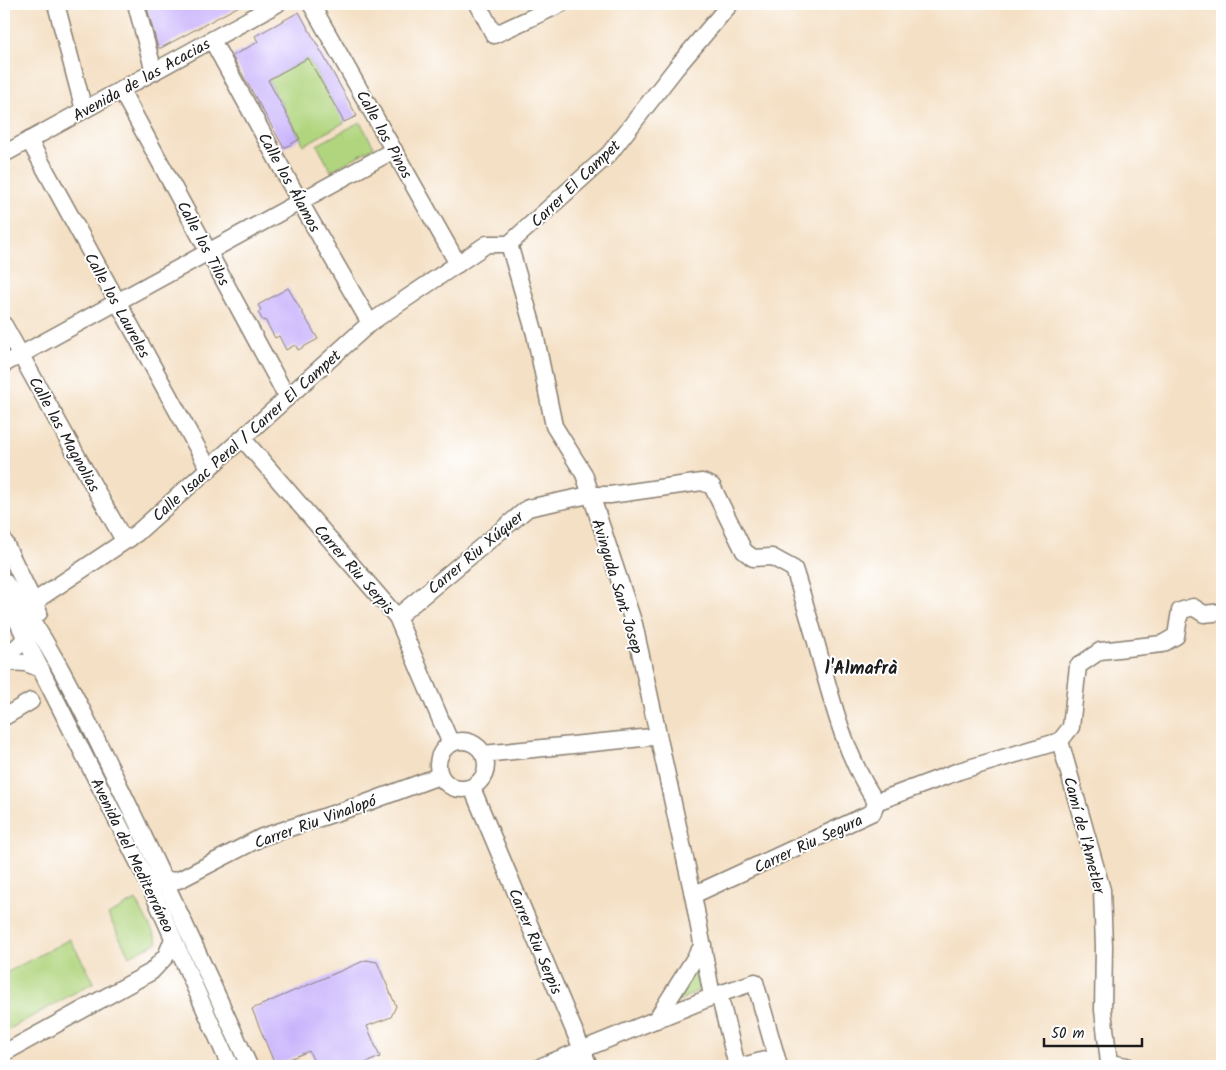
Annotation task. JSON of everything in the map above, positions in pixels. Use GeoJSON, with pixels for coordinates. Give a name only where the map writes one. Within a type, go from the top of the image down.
{"type":"FeatureCollection","features":[{"type":"Feature","properties":{"kind":"street"},"geometry":{"type":"LineString","coordinates":[[56,4],[84,110]]}},
{"type":"Feature","properties":{"kind":"street"},"geometry":{"type":"LineString","coordinates":[[136,4],[154,72]]}},
{"type":"Feature","properties":{"kind":"street","name":"Calle los Pinos"},"geometry":{"type":"LineString","coordinates":[[311,4],[458,264]]}},
{"type":"Feature","properties":{"kind":"street"},"geometry":{"type":"LineString","coordinates":[[478,4],[494,34],[561,4]]}},
{"type":"Feature","properties":{"kind":"street","name":"Carrer El Campet"},"geometry":{"type":"LineString","coordinates":[[509,244],[609,154],[676,68],[730,4]]}},
{"type":"Feature","properties":{"kind":"street","name":"Avenida de las Acacias"},"geometry":{"type":"LineString","coordinates":[[4,154],[212,40],[271,5]]}},
{"type":"Feature","properties":{"kind":"street","name":"Calle los Álamos"},"geometry":{"type":"LineString","coordinates":[[212,40],[300,202],[370,323]]}},
{"type":"Feature","properties":{"kind":"street","name":"Calle los Tilos"},"geometry":{"type":"LineString","coordinates":[[121,90],[282,388],[289,396]]}},
{"type":"Feature","properties":{"kind":"street","name":"Calle los Laureles"},"geometry":{"type":"LineString","coordinates":[[29,140],[208,470]]}},
{"type":"Feature","properties":{"kind":"street"},"geometry":{"type":"LineString","coordinates":[[4,364],[394,150]]}},
{"type":"Feature","properties":{"kind":"street"},"geometry":{"type":"LineString","coordinates":[[458,264],[487,244],[509,244]]}},
{"type":"Feature","properties":{"kind":"street","name":"Avinguda Sant Josep"},"geometry":{"type":"LineString","coordinates":[[509,244],[535,334],[554,426],[584,474],[589,495],[634,624],[703,945],[738,1066]]}},
{"type":"Feature","properties":{"kind":"street","name":"Calle Isaac Peral / Carrer El Campet"},"geometry":{"type":"LineString","coordinates":[[33,612],[48,591],[129,539],[370,323],[458,264]]}},
{"type":"Feature","properties":{"kind":"street","name":"Calle las Magnolias"},"geometry":{"type":"LineString","coordinates":[[4,325],[121,535],[129,539]]}},
{"type":"Feature","properties":{"kind":"street","name":"Carrer Riu Serpis"},"geometry":{"type":"LineString","coordinates":[[242,439],[397,617],[452,744]]}},
{"type":"Feature","properties":{"kind":"street","name":"Carrer Riu Xúquer"},"geometry":{"type":"LineString","coordinates":[[397,617],[528,508],[589,495],[610,495],[702,482],[712,486],[744,551],[753,558],[772,557],[794,569],[811,622],[835,715],[863,783],[876,802]]}},
{"type":"Feature","properties":{"kind":"street"},"geometry":{"type":"LineString","coordinates":[[4,541],[33,612],[24,643],[4,656]]}},
{"type":"Feature","properties":{"kind":"street","name":"Avenida del Mediterráneo"},"geometry":{"type":"LineString","coordinates":[[4,581],[33,612],[72,679],[88,722]]}},
{"type":"Feature","properties":{"kind":"street","name":"Avenida del Mediterráneo"},"geometry":{"type":"LineString","coordinates":[[4,590],[24,643],[42,669],[150,884],[230,1066]]}},
{"type":"Feature","properties":{"kind":"street"},"geometry":{"type":"LineString","coordinates":[[1060,741],[1071,726],[1078,666],[1100,651],[1162,644],[1176,636],[1180,611],[1193,607],[1204,614],[1222,612]]}},
{"type":"Feature","properties":{"kind":"street","name":"Avenida del Mediterráneo"},"geometry":{"type":"LineString","coordinates":[[33,612],[165,879],[249,1066]]}},
{"type":"Feature","properties":{"kind":"street","name":"Avenida del Mediterráneo"},"geometry":{"type":"LineString","coordinates":[[24,643],[42,650],[48,655],[69,686]]}},
{"type":"Feature","properties":{"kind":"street"},"geometry":{"type":"LineString","coordinates":[[4,662],[26,663],[42,669]]}},
{"type":"Feature","properties":{"kind":"street"},"geometry":{"type":"LineString","coordinates":[[4,717],[31,701]]}},
{"type":"Feature","properties":{"kind":"street"},"geometry":{"type":"LineString","coordinates":[[483,754],[652,737],[657,734]]}},
{"type":"Feature","properties":{"kind":"street","name":"Carrer Riu Segura"},"geometry":{"type":"LineString","coordinates":[[692,895],[873,812],[876,802],[959,771],[1060,741]]}},
{"type":"Feature","properties":{"kind":"street","name":"Camí de l'Ametler"},"geometry":{"type":"LineString","coordinates":[[1060,741],[1102,890],[1104,946],[1103,1010],[1109,1063],[1127,1066]]}},
{"type":"Feature","properties":{"kind":"street"},"geometry":{"type":"LineString","coordinates":[[466,742],[478,748],[483,754],[486,769],[483,777],[472,788],[457,789],[450,787],[440,776],[438,761],[440,754],[452,744],[466,742]]}},
{"type":"Feature","properties":{"kind":"street","name":"Carrer Riu Vinalopó"},"geometry":{"type":"LineString","coordinates":[[165,879],[174,882],[262,838],[440,776]]}},
{"type":"Feature","properties":{"kind":"street","name":"Carrer Riu Serpis"},"geometry":{"type":"LineString","coordinates":[[472,788],[589,1066]]}},
{"type":"Feature","properties":{"kind":"street"},"geometry":{"type":"LineString","coordinates":[[4,1053],[151,972],[166,956],[173,939]]}},
{"type":"Feature","properties":{"kind":"street"},"geometry":{"type":"LineString","coordinates":[[656,1020],[703,945]]}},
{"type":"Feature","properties":{"kind":"street"},"geometry":{"type":"LineString","coordinates":[[151,972],[177,970],[189,975]]}},
{"type":"Feature","properties":{"kind":"street"},"geometry":{"type":"LineString","coordinates":[[542,1066],[716,995],[755,982],[777,1062],[743,1066]]}},
{"type":"Feature","properties":{"kind":"green space"},"geometry":{"type":"Polygon","coordinates":[[[308,58],[345,122],[304,145],[268,80],[308,58]]]}},
{"type":"Feature","properties":{"kind":"green space"},"geometry":{"type":"Polygon","coordinates":[[[360,122],[374,147],[331,171],[317,145],[360,122]]]}},
{"type":"Feature","properties":{"kind":"green space"},"geometry":{"type":"Polygon","coordinates":[[[136,900],[158,942],[129,956],[108,915],[136,900]]]}},
{"type":"Feature","properties":{"kind":"green space"},"geometry":{"type":"Polygon","coordinates":[[[70,939],[94,982],[4,1032],[4,974],[70,939]]]}},
{"type":"Feature","properties":{"kind":"green space"},"geometry":{"type":"Polygon","coordinates":[[[698,960],[705,987],[673,1004],[698,960]]]}},
{"type":"Feature","properties":{"kind":"building"},"geometry":{"type":"Polygon","coordinates":[[[146,4],[173,4],[176,9],[186,4],[243,4],[158,48],[146,4]]]}},
{"type":"Feature","properties":{"kind":"building"},"geometry":{"type":"Polygon","coordinates":[[[299,12],[357,116],[344,122],[308,58],[268,80],[300,139],[284,148],[232,56],[258,42],[255,36],[299,12]]]}},
{"type":"Feature","properties":{"kind":"building"},"geometry":{"type":"Polygon","coordinates":[[[288,288],[318,339],[298,350],[295,345],[286,350],[279,336],[275,338],[258,312],[261,310],[258,305],[288,288]]]}},
{"type":"Feature","properties":{"kind":"building"},"geometry":{"type":"Polygon","coordinates":[[[366,960],[377,962],[396,1006],[391,1017],[367,1026],[380,1057],[358,1066],[316,1066],[309,1051],[275,1065],[252,1009],[366,960]]]}},
{"type":"Feature","properties":{"kind":"district","name":"l'Almafrà"},"geometry":{"type":"Point","coordinates":[861,668]}}]}
